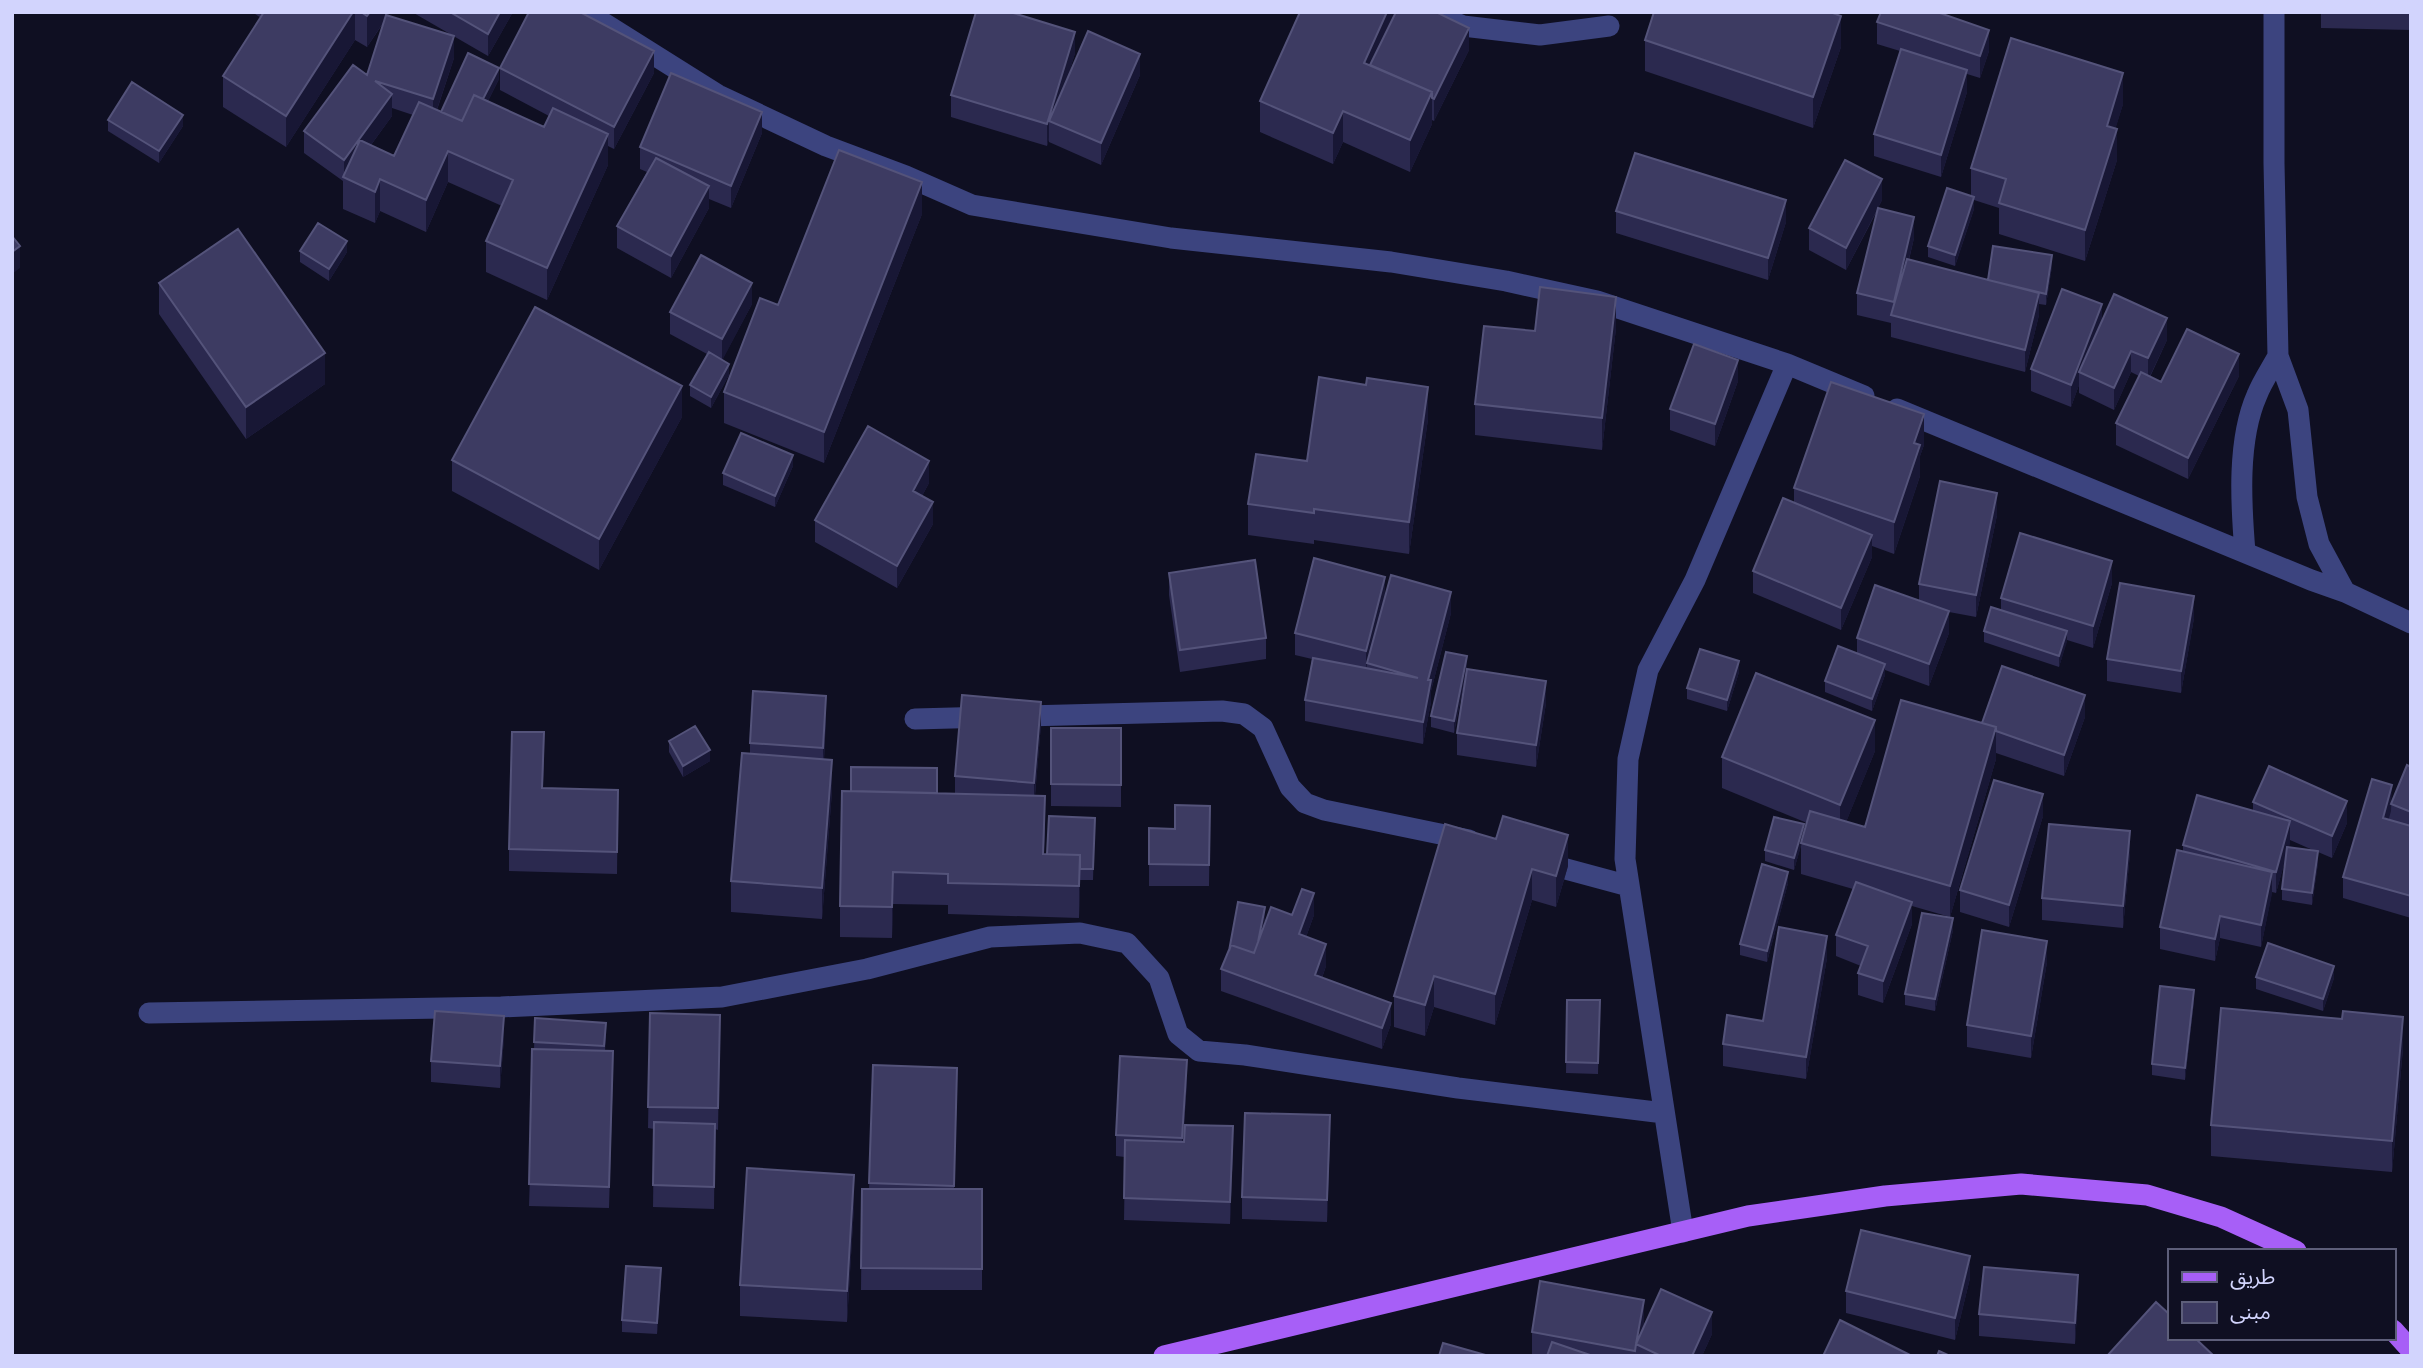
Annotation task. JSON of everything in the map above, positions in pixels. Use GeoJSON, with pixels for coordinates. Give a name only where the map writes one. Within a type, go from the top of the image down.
{"type":"FeatureCollection","features":[{"type":"Feature","properties":{"kind":"main road"},"geometry":{"type":"LineString","coordinates":[[1164,1356],[1748,1216],[1885,1196],[2021,1184],[2147,1195],[2221,1217],[2292,1249]]}},
{"type":"Feature","properties":{"kind":"main road"},"geometry":{"type":"LineString","coordinates":[[2395,1332],[2411,1349]]}},
{"type":"Feature","properties":{"kind":"street"},"geometry":{"type":"LineString","coordinates":[[586,12],[718,95],[826,146],[906,176],[972,205],[1171,239],[1391,262],[1506,281],[1597,301],[1787,364],[2345,592],[2411,623]]}},
{"type":"Feature","properties":{"kind":"street"},"geometry":{"type":"LineString","coordinates":[[1430,12],[1463,26],[1540,35],[1609,26]]}},
{"type":"Feature","properties":{"kind":"street"},"geometry":{"type":"LineString","coordinates":[[2274,12],[2278,356],[2298,410],[2307,497],[2319,544],[2345,592]]}},
{"type":"Feature","properties":{"kind":"street"},"geometry":{"type":"LineString","coordinates":[[2245,552],[2241,504],[2245,443],[2256,396],[2278,356]]}},
{"type":"Feature","properties":{"kind":"street"},"geometry":{"type":"LineString","coordinates":[[1683,1232],[1625,859],[1628,759],[1648,670],[1695,580],[1787,364]]}},
{"type":"Feature","properties":{"kind":"street"},"geometry":{"type":"LineString","coordinates":[[915,719],[1222,711],[1244,714],[1263,728],[1290,787],[1305,803],[1324,810],[1450,835],[1486,846]]}},
{"type":"Feature","properties":{"kind":"street"},"geometry":{"type":"LineString","coordinates":[[1522,856],[1629,886]]}},
{"type":"Feature","properties":{"kind":"street"},"geometry":{"type":"LineString","coordinates":[[149,1013],[500,1007],[722,997],[867,969],[990,937],[1080,933],[1127,943],[1159,978],[1178,1034],[1199,1051],[1245,1055],[1458,1088],[1664,1113]]}},
{"type":"Feature","properties":{"kind":"building"},"geometry":{"type":"Polygon","coordinates":[[[264,12],[353,12],[286,116],[223,76],[264,12]]]}},
{"type":"Feature","properties":{"kind":"building"},"geometry":{"type":"Polygon","coordinates":[[[450,12],[500,12],[488,34],[450,12]]]}},
{"type":"Feature","properties":{"kind":"building"},"geometry":{"type":"Polygon","coordinates":[[[529,12],[580,12],[654,51],[614,127],[500,68],[529,12]]]}},
{"type":"Feature","properties":{"kind":"building"},"geometry":{"type":"Polygon","coordinates":[[[976,12],[1010,12],[1075,32],[1047,124],[951,95],[976,12]]]}},
{"type":"Feature","properties":{"kind":"building"},"geometry":{"type":"Polygon","coordinates":[[[1300,12],[1387,12],[1364,63],[1432,92],[1410,140],[1343,111],[1333,133],[1260,101],[1300,12]]]}},
{"type":"Feature","properties":{"kind":"building"},"geometry":{"type":"Polygon","coordinates":[[[1396,12],[1436,12],[1469,28],[1434,99],[1432,92],[1370,65],[1396,12]]]}},
{"type":"Feature","properties":{"kind":"building"},"geometry":{"type":"Polygon","coordinates":[[[1654,12],[1830,12],[1841,16],[1813,97],[1645,40],[1654,12]]]}},
{"type":"Feature","properties":{"kind":"building"},"geometry":{"type":"Polygon","coordinates":[[[1881,12],[1937,12],[1989,30],[1980,56],[1877,22],[1881,12]]]}},
{"type":"Feature","properties":{"kind":"building"},"geometry":{"type":"Polygon","coordinates":[[[386,15],[454,36],[433,99],[375,81],[392,94],[344,160],[304,131],[353,65],[367,75],[386,15]]]}},
{"type":"Feature","properties":{"kind":"building"},"geometry":{"type":"Polygon","coordinates":[[[1088,31],[1140,54],[1101,143],[1049,121],[1088,31]]]}},
{"type":"Feature","properties":{"kind":"building"},"geometry":{"type":"Polygon","coordinates":[[[2011,38],[2123,73],[2107,126],[2117,129],[2085,230],[1999,203],[2006,179],[1971,168],[2011,38]]]}},
{"type":"Feature","properties":{"kind":"building"},"geometry":{"type":"Polygon","coordinates":[[[1901,49],[1967,70],[1941,155],[1874,134],[1901,49]]]}},
{"type":"Feature","properties":{"kind":"building"},"geometry":{"type":"Polygon","coordinates":[[[468,53],[499,68],[483,99],[474,95],[462,121],[441,112],[468,53]]]}},
{"type":"Feature","properties":{"kind":"building"},"geometry":{"type":"Polygon","coordinates":[[[671,73],[762,112],[731,186],[640,147],[671,73]]]}},
{"type":"Feature","properties":{"kind":"building"},"geometry":{"type":"Polygon","coordinates":[[[132,82],[183,115],[159,151],[108,120],[132,82]]]}},
{"type":"Feature","properties":{"kind":"building"},"geometry":{"type":"Polygon","coordinates":[[[474,95],[544,127],[553,108],[608,134],[547,268],[486,241],[513,180],[448,151],[426,200],[380,179],[375,192],[343,177],[360,140],[394,156],[419,102],[462,121],[474,95]]]}},
{"type":"Feature","properties":{"kind":"building"},"geometry":{"type":"Polygon","coordinates":[[[839,150],[922,182],[824,432],[724,392],[760,298],[778,305],[839,150]]]}},
{"type":"Feature","properties":{"kind":"building"},"geometry":{"type":"Polygon","coordinates":[[[1635,153],[1786,200],[1768,258],[1616,211],[1635,153]]]}},
{"type":"Feature","properties":{"kind":"building"},"geometry":{"type":"Polygon","coordinates":[[[656,158],[709,186],[671,256],[617,226],[656,158]]]}},
{"type":"Feature","properties":{"kind":"building"},"geometry":{"type":"Polygon","coordinates":[[[1845,160],[1882,179],[1846,248],[1809,228],[1845,160]]]}},
{"type":"Feature","properties":{"kind":"building"},"geometry":{"type":"Polygon","coordinates":[[[1947,188],[1974,197],[1955,255],[1928,246],[1947,188]]]}},
{"type":"Feature","properties":{"kind":"building"},"geometry":{"type":"Polygon","coordinates":[[[1878,208],[1914,217],[1894,302],[1857,293],[1878,208]]]}},
{"type":"Feature","properties":{"kind":"building"},"geometry":{"type":"Polygon","coordinates":[[[318,223],[347,241],[329,269],[300,251],[318,223]]]}},
{"type":"Feature","properties":{"kind":"building"},"geometry":{"type":"Polygon","coordinates":[[[238,229],[325,353],[246,407],[159,283],[238,229]]]}},
{"type":"Feature","properties":{"kind":"building"},"geometry":{"type":"Polygon","coordinates":[[[12,236],[20,246],[12,252],[12,236]]]}},
{"type":"Feature","properties":{"kind":"building"},"geometry":{"type":"Polygon","coordinates":[[[1993,246],[2052,255],[2046,294],[1988,280],[1993,246]]]}},
{"type":"Feature","properties":{"kind":"building"},"geometry":{"type":"Polygon","coordinates":[[[701,255],[752,283],[722,339],[670,312],[701,255]]]}},
{"type":"Feature","properties":{"kind":"building"},"geometry":{"type":"Polygon","coordinates":[[[1907,259],[2039,293],[2025,350],[1891,315],[1907,259]]]}},
{"type":"Feature","properties":{"kind":"building"},"geometry":{"type":"Polygon","coordinates":[[[1540,287],[1616,297],[1602,418],[1475,404],[1484,326],[1535,331],[1540,287]]]}},
{"type":"Feature","properties":{"kind":"building"},"geometry":{"type":"Polygon","coordinates":[[[2062,289],[2102,304],[2071,385],[2031,369],[2062,289]]]}},
{"type":"Feature","properties":{"kind":"building"},"geometry":{"type":"Polygon","coordinates":[[[2114,294],[2167,318],[2148,358],[2131,351],[2114,388],[2079,372],[2114,294]]]}},
{"type":"Feature","properties":{"kind":"building"},"geometry":{"type":"Polygon","coordinates":[[[535,307],[682,386],[599,539],[452,460],[535,307]]]}},
{"type":"Feature","properties":{"kind":"building"},"geometry":{"type":"Polygon","coordinates":[[[2187,329],[2239,354],[2188,458],[2116,423],[2141,372],[2161,382],[2187,329]]]}},
{"type":"Feature","properties":{"kind":"building"},"geometry":{"type":"Polygon","coordinates":[[[1694,344],[1738,360],[1715,424],[1670,409],[1694,344]]]}},
{"type":"Feature","properties":{"kind":"building"},"geometry":{"type":"Polygon","coordinates":[[[709,352],[729,364],[711,397],[690,385],[709,352]]]}},
{"type":"Feature","properties":{"kind":"building"},"geometry":{"type":"Polygon","coordinates":[[[1319,377],[1366,385],[1367,378],[1428,387],[1409,522],[1314,509],[1314,513],[1248,504],[1256,454],[1307,461],[1319,377]]]}},
{"type":"Feature","properties":{"kind":"building"},"geometry":{"type":"Polygon","coordinates":[[[1831,382],[1924,414],[1914,443],[1920,445],[1894,522],[1794,488],[1831,382]]]}},
{"type":"Feature","properties":{"kind":"building"},"geometry":{"type":"Polygon","coordinates":[[[868,426],[929,461],[913,491],[933,502],[897,566],[815,520],[868,426]]]}},
{"type":"Feature","properties":{"kind":"building"},"geometry":{"type":"Polygon","coordinates":[[[741,433],[793,455],[775,496],[723,473],[741,433]]]}},
{"type":"Feature","properties":{"kind":"building"},"geometry":{"type":"Polygon","coordinates":[[[1940,481],[1997,493],[1976,595],[1919,584],[1940,481]]]}},
{"type":"Feature","properties":{"kind":"building"},"geometry":{"type":"Polygon","coordinates":[[[1783,498],[1872,535],[1841,608],[1753,571],[1783,498]]]}},
{"type":"Feature","properties":{"kind":"building"},"geometry":{"type":"Polygon","coordinates":[[[2020,533],[2112,561],[2093,626],[2001,598],[2020,533]]]}},
{"type":"Feature","properties":{"kind":"building"},"geometry":{"type":"Polygon","coordinates":[[[1314,558],[1385,577],[1366,651],[1295,633],[1314,558]]]}},
{"type":"Feature","properties":{"kind":"building"},"geometry":{"type":"Polygon","coordinates":[[[1255,560],[1266,638],[1180,650],[1169,573],[1255,560]]]}},
{"type":"Feature","properties":{"kind":"building"},"geometry":{"type":"Polygon","coordinates":[[[1391,575],[1451,592],[1428,680],[1431,680],[1423,722],[1305,700],[1313,658],[1418,678],[1367,663],[1391,575]]]}},
{"type":"Feature","properties":{"kind":"building"},"geometry":{"type":"Polygon","coordinates":[[[2120,583],[2194,596],[2181,671],[2107,659],[2120,583]]]}},
{"type":"Feature","properties":{"kind":"building"},"geometry":{"type":"Polygon","coordinates":[[[1875,585],[1949,611],[1929,664],[1857,638],[1875,585]]]}},
{"type":"Feature","properties":{"kind":"building"},"geometry":{"type":"Polygon","coordinates":[[[1991,607],[2067,631],[2059,656],[1984,631],[1991,607]]]}},
{"type":"Feature","properties":{"kind":"building"},"geometry":{"type":"Polygon","coordinates":[[[1838,646],[1885,664],[1872,699],[1825,681],[1838,646]]]}},
{"type":"Feature","properties":{"kind":"building"},"geometry":{"type":"Polygon","coordinates":[[[1700,649],[1739,661],[1727,700],[1687,688],[1700,649]]]}},
{"type":"Feature","properties":{"kind":"building"},"geometry":{"type":"Polygon","coordinates":[[[1446,652],[1467,656],[1454,721],[1431,716],[1446,652]]]}},
{"type":"Feature","properties":{"kind":"building"},"geometry":{"type":"Polygon","coordinates":[[[2002,666],[2085,695],[2064,755],[1996,731],[1996,727],[1982,723],[2002,666]]]}},
{"type":"Feature","properties":{"kind":"building"},"geometry":{"type":"Polygon","coordinates":[[[1467,669],[1546,681],[1536,745],[1457,733],[1467,669]]]}},
{"type":"Feature","properties":{"kind":"building"},"geometry":{"type":"Polygon","coordinates":[[[1756,673],[1875,720],[1840,805],[1722,757],[1756,673]]]}},
{"type":"Feature","properties":{"kind":"building"},"geometry":{"type":"Polygon","coordinates":[[[753,691],[826,696],[823,748],[750,743],[753,691]]]}},
{"type":"Feature","properties":{"kind":"building"},"geometry":{"type":"Polygon","coordinates":[[[962,695],[1041,702],[1034,783],[955,776],[962,695]]]}},
{"type":"Feature","properties":{"kind":"building"},"geometry":{"type":"Polygon","coordinates":[[[1901,700],[1996,727],[1950,886],[1801,843],[1810,811],[1865,827],[1901,700]]]}},
{"type":"Feature","properties":{"kind":"building"},"geometry":{"type":"Polygon","coordinates":[[[695,726],[710,750],[683,766],[669,741],[695,726]]]}},
{"type":"Feature","properties":{"kind":"building"},"geometry":{"type":"Polygon","coordinates":[[[1051,728],[1121,728],[1121,785],[1051,784],[1051,728]]]}},
{"type":"Feature","properties":{"kind":"building"},"geometry":{"type":"Polygon","coordinates":[[[512,732],[544,732],[542,788],[618,790],[617,852],[509,849],[512,732]]]}},
{"type":"Feature","properties":{"kind":"building"},"geometry":{"type":"Polygon","coordinates":[[[742,753],[832,760],[822,888],[731,881],[742,753]]]}},
{"type":"Feature","properties":{"kind":"building"},"geometry":{"type":"Polygon","coordinates":[[[2407,765],[2411,767],[2411,812],[2391,804],[2407,765]]]}},
{"type":"Feature","properties":{"kind":"building"},"geometry":{"type":"Polygon","coordinates":[[[2269,766],[2347,801],[2332,836],[2253,802],[2269,766]]]}},
{"type":"Feature","properties":{"kind":"building"},"geometry":{"type":"Polygon","coordinates":[[[851,767],[937,768],[937,793],[851,791],[851,767]]]}},
{"type":"Feature","properties":{"kind":"building"},"geometry":{"type":"Polygon","coordinates":[[[2372,779],[2392,785],[2383,818],[2411,826],[2411,896],[2343,877],[2372,779]]]}},
{"type":"Feature","properties":{"kind":"building"},"geometry":{"type":"Polygon","coordinates":[[[1994,780],[2043,794],[2009,905],[1960,890],[1994,780]]]}},
{"type":"Feature","properties":{"kind":"building"},"geometry":{"type":"Polygon","coordinates":[[[842,791],[1045,796],[1043,854],[1080,855],[1079,886],[948,883],[948,874],[893,872],[892,907],[840,906],[842,791]]]}},
{"type":"Feature","properties":{"kind":"building"},"geometry":{"type":"Polygon","coordinates":[[[2197,795],[2290,821],[2276,872],[2183,845],[2197,795]]]}},
{"type":"Feature","properties":{"kind":"building"},"geometry":{"type":"Polygon","coordinates":[[[1175,805],[1210,806],[1209,865],[1149,864],[1149,828],[1175,829],[1175,805]]]}},
{"type":"Feature","properties":{"kind":"building"},"geometry":{"type":"Polygon","coordinates":[[[1049,816],[1095,818],[1093,869],[1080,869],[1080,855],[1047,854],[1049,816]]]}},
{"type":"Feature","properties":{"kind":"building"},"geometry":{"type":"Polygon","coordinates":[[[1503,816],[1568,835],[1556,876],[1532,869],[1495,994],[1434,976],[1425,1005],[1394,996],[1445,824],[1496,839],[1503,816]]]}},
{"type":"Feature","properties":{"kind":"building"},"geometry":{"type":"Polygon","coordinates":[[[1774,817],[1804,824],[1794,858],[1765,850],[1774,817]]]}},
{"type":"Feature","properties":{"kind":"building"},"geometry":{"type":"Polygon","coordinates":[[[2049,824],[2130,831],[2123,906],[2042,898],[2049,824]]]}},
{"type":"Feature","properties":{"kind":"building"},"geometry":{"type":"Polygon","coordinates":[[[2287,847],[2318,851],[2312,893],[2282,889],[2287,847]]]}},
{"type":"Feature","properties":{"kind":"building"},"geometry":{"type":"Polygon","coordinates":[[[2177,850],[2272,872],[2261,925],[2220,916],[2215,939],[2160,927],[2177,850]]]}},
{"type":"Feature","properties":{"kind":"building"},"geometry":{"type":"Polygon","coordinates":[[[1762,864],[1788,872],[1767,951],[1740,944],[1762,864]]]}},
{"type":"Feature","properties":{"kind":"building"},"geometry":{"type":"Polygon","coordinates":[[[1856,882],[1912,902],[1883,981],[1858,973],[1868,946],[1836,935],[1856,882]]]}},
{"type":"Feature","properties":{"kind":"building"},"geometry":{"type":"Polygon","coordinates":[[[1302,889],[1314,893],[1299,934],[1326,944],[1315,975],[1391,1003],[1382,1028],[1221,969],[1231,945],[1254,953],[1271,907],[1292,915],[1302,889]]]}},
{"type":"Feature","properties":{"kind":"building"},"geometry":{"type":"Polygon","coordinates":[[[1238,902],[1265,907],[1254,953],[1231,945],[1229,951],[1238,902]]]}},
{"type":"Feature","properties":{"kind":"building"},"geometry":{"type":"Polygon","coordinates":[[[1922,913],[1953,918],[1935,999],[1905,994],[1922,913]]]}},
{"type":"Feature","properties":{"kind":"building"},"geometry":{"type":"Polygon","coordinates":[[[1779,927],[1827,936],[1806,1057],[1723,1044],[1727,1015],[1763,1021],[1779,927]]]}},
{"type":"Feature","properties":{"kind":"building"},"geometry":{"type":"Polygon","coordinates":[[[1982,930],[2047,941],[2031,1036],[1967,1025],[1982,930]]]}},
{"type":"Feature","properties":{"kind":"building"},"geometry":{"type":"Polygon","coordinates":[[[2268,943],[2334,966],[2323,999],[2256,977],[2268,943]]]}},
{"type":"Feature","properties":{"kind":"building"},"geometry":{"type":"Polygon","coordinates":[[[2160,986],[2194,990],[2185,1068],[2152,1064],[2160,986]]]}},
{"type":"Feature","properties":{"kind":"building"},"geometry":{"type":"Polygon","coordinates":[[[1567,1000],[1600,1000],[1598,1063],[1566,1062],[1567,1000]]]}},
{"type":"Feature","properties":{"kind":"building"},"geometry":{"type":"Polygon","coordinates":[[[2221,1008],[2342,1019],[2343,1011],[2403,1017],[2392,1141],[2211,1125],[2221,1008]]]}},
{"type":"Feature","properties":{"kind":"building"},"geometry":{"type":"Polygon","coordinates":[[[435,1011],[504,1016],[500,1066],[431,1061],[435,1011]]]}},
{"type":"Feature","properties":{"kind":"building"},"geometry":{"type":"Polygon","coordinates":[[[650,1013],[720,1015],[718,1108],[648,1107],[650,1013]]]}},
{"type":"Feature","properties":{"kind":"building"},"geometry":{"type":"Polygon","coordinates":[[[535,1018],[606,1023],[604,1046],[534,1042],[535,1018]]]}},
{"type":"Feature","properties":{"kind":"building"},"geometry":{"type":"Polygon","coordinates":[[[532,1049],[613,1051],[609,1187],[529,1184],[532,1049]]]}},
{"type":"Feature","properties":{"kind":"building"},"geometry":{"type":"Polygon","coordinates":[[[1120,1056],[1187,1060],[1182,1138],[1116,1135],[1120,1056]]]}},
{"type":"Feature","properties":{"kind":"building"},"geometry":{"type":"Polygon","coordinates":[[[873,1065],[957,1068],[954,1186],[869,1183],[873,1065]]]}},
{"type":"Feature","properties":{"kind":"building"},"geometry":{"type":"Polygon","coordinates":[[[1245,1113],[1330,1115],[1327,1200],[1242,1197],[1245,1113]]]}},
{"type":"Feature","properties":{"kind":"building"},"geometry":{"type":"Polygon","coordinates":[[[654,1122],[715,1124],[714,1187],[653,1185],[654,1122]]]}},
{"type":"Feature","properties":{"kind":"building"},"geometry":{"type":"Polygon","coordinates":[[[1185,1125],[1233,1126],[1230,1202],[1124,1198],[1125,1140],[1184,1142],[1185,1125]]]}},
{"type":"Feature","properties":{"kind":"building"},"geometry":{"type":"Polygon","coordinates":[[[747,1168],[854,1175],[847,1291],[740,1285],[747,1168]]]}},
{"type":"Feature","properties":{"kind":"building"},"geometry":{"type":"Polygon","coordinates":[[[862,1189],[982,1189],[982,1269],[861,1268],[862,1189]]]}},
{"type":"Feature","properties":{"kind":"building"},"geometry":{"type":"Polygon","coordinates":[[[1861,1230],[1970,1256],[1955,1318],[1846,1291],[1861,1230]]]}},
{"type":"Feature","properties":{"kind":"building"},"geometry":{"type":"Polygon","coordinates":[[[626,1266],[661,1268],[657,1323],[622,1320],[626,1266]]]}},
{"type":"Feature","properties":{"kind":"building"},"geometry":{"type":"Polygon","coordinates":[[[1984,1267],[2078,1275],[2075,1323],[1979,1314],[1984,1267]]]}},
{"type":"Feature","properties":{"kind":"building"},"geometry":{"type":"Polygon","coordinates":[[[1540,1281],[1644,1300],[1635,1351],[1532,1332],[1540,1281]]]}},
{"type":"Feature","properties":{"kind":"building"},"geometry":{"type":"Polygon","coordinates":[[[1661,1289],[1712,1312],[1692,1356],[1661,1356],[1636,1344],[1661,1289]]]}},
{"type":"Feature","properties":{"kind":"building"},"geometry":{"type":"Polygon","coordinates":[[[2156,1302],[2168,1313],[2168,1340],[2197,1340],[2214,1356],[2107,1356],[2156,1302]]]}},
{"type":"Feature","properties":{"kind":"building"},"geometry":{"type":"Polygon","coordinates":[[[1840,1320],[1912,1356],[1823,1356],[1840,1320]]]}},
{"type":"Feature","properties":{"kind":"building"},"geometry":{"type":"Polygon","coordinates":[[[1552,1342],[1593,1356],[1547,1356],[1552,1342]]]}},
{"type":"Feature","properties":{"kind":"building"},"geometry":{"type":"Polygon","coordinates":[[[1443,1343],[1489,1356],[1439,1356],[1443,1343]]]}},
{"type":"Feature","properties":{"kind":"building"},"geometry":{"type":"Polygon","coordinates":[[[1939,1351],[1950,1356],[1937,1356],[1939,1351]]]}}]}
